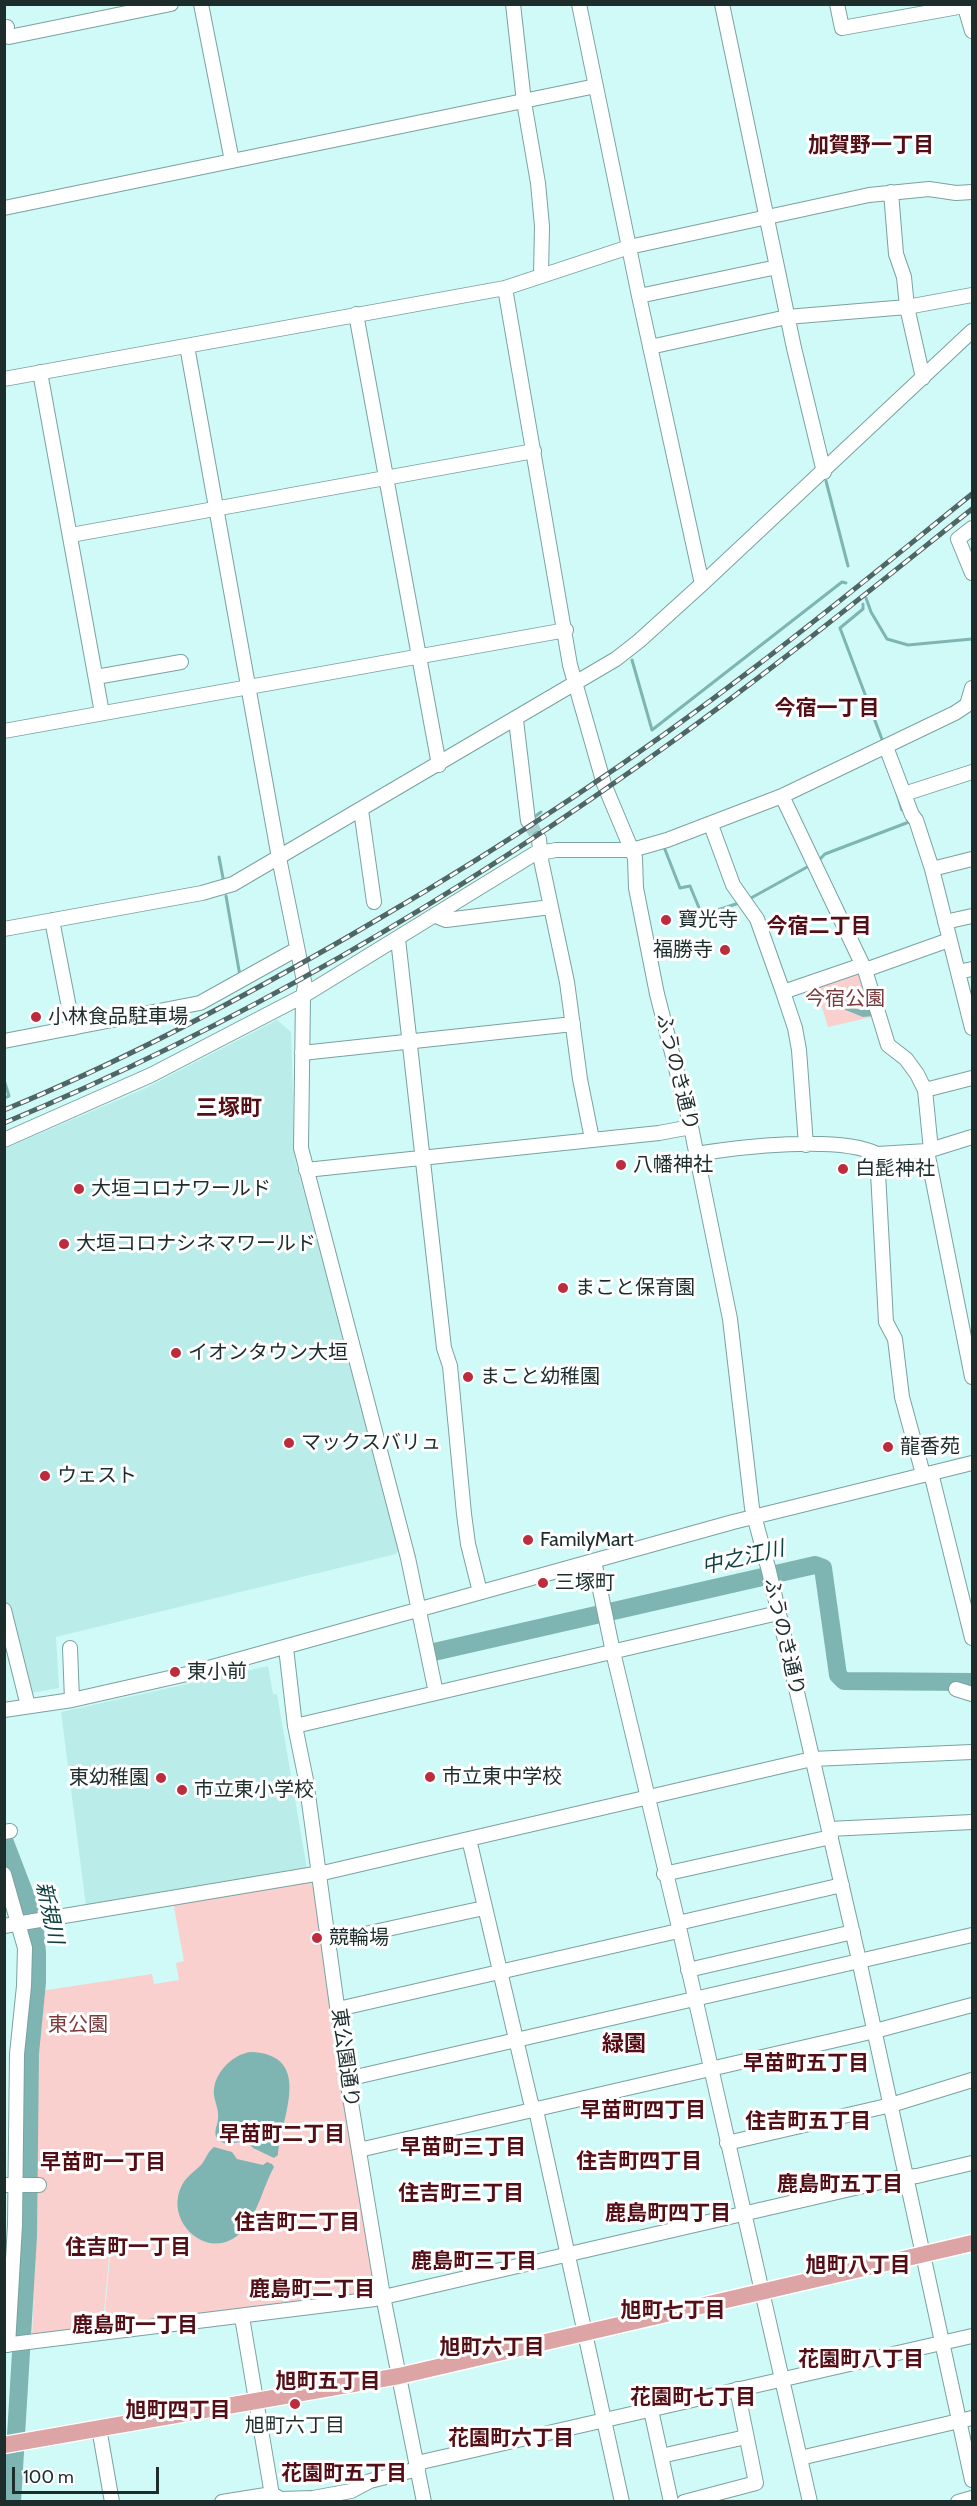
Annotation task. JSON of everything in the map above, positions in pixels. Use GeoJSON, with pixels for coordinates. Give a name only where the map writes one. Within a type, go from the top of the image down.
{"type":"FeatureCollection","features":[{"type":"Feature","properties":{"kind":"main road"},"geometry":{"type":"LineString","coordinates":[[4,2445],[399,2376],[972,2243]]}},
{"type":"Feature","properties":{"kind":"street"},"geometry":{"type":"LineString","coordinates":[[7,31],[171,4]]}},
{"type":"Feature","properties":{"kind":"street"},"geometry":{"type":"LineString","coordinates":[[201,4],[232,161]]}},
{"type":"Feature","properties":{"kind":"street"},"geometry":{"type":"LineString","coordinates":[[513,4],[524,102],[538,183],[542,226],[541,275]]}},
{"type":"Feature","properties":{"kind":"street"},"geometry":{"type":"LineString","coordinates":[[579,4],[639,296],[702,584]]}},
{"type":"Feature","properties":{"kind":"street"},"geometry":{"type":"LineString","coordinates":[[837,4],[842,28],[964,5],[972,31]]}},
{"type":"Feature","properties":{"kind":"street"},"geometry":{"type":"LineString","coordinates":[[724,5],[787,317],[824,472]]}},
{"type":"Feature","properties":{"kind":"street"},"geometry":{"type":"LineString","coordinates":[[4,208],[596,86]]}},
{"type":"Feature","properties":{"kind":"street"},"geometry":{"type":"LineString","coordinates":[[4,379],[505,288],[629,247],[869,195],[929,189],[956,193],[972,192]]}},
{"type":"Feature","properties":{"kind":"street"},"geometry":{"type":"LineString","coordinates":[[891,192],[896,255],[904,277],[907,307],[923,378]]}},
{"type":"Feature","properties":{"kind":"street"},"geometry":{"type":"LineString","coordinates":[[639,296],[777,267]]}},
{"type":"Feature","properties":{"kind":"street"},"geometry":{"type":"LineString","coordinates":[[505,288],[566,630],[570,665],[604,784],[618,822],[632,850]]}},
{"type":"Feature","properties":{"kind":"street"},"geometry":{"type":"LineString","coordinates":[[650,347],[787,317],[907,307],[972,295]]}},
{"type":"Feature","properties":{"kind":"street"},"geometry":{"type":"LineString","coordinates":[[356,315],[439,765]]}},
{"type":"Feature","properties":{"kind":"street"},"geometry":{"type":"LineString","coordinates":[[4,929],[233,884],[576,684],[639,641],[824,472],[972,331]]}},
{"type":"Feature","properties":{"kind":"street"},"geometry":{"type":"LineString","coordinates":[[187,345],[279,858],[305,986],[301,1148],[408,1558],[436,1693]]}},
{"type":"Feature","properties":{"kind":"street"},"geometry":{"type":"LineString","coordinates":[[40,372],[102,713]]}},
{"type":"Feature","properties":{"kind":"street"},"geometry":{"type":"LineString","coordinates":[[71,535],[534,451]]}},
{"type":"Feature","properties":{"kind":"street"},"geometry":{"type":"LineString","coordinates":[[972,528],[958,539],[972,570]]}},
{"type":"Feature","properties":{"kind":"street"},"geometry":{"type":"LineString","coordinates":[[4,731],[566,630]]}},
{"type":"Feature","properties":{"kind":"street"},"geometry":{"type":"LineString","coordinates":[[96,677],[181,662]]}},
{"type":"Feature","properties":{"kind":"street"},"geometry":{"type":"LineString","coordinates":[[540,845],[556,850],[632,850],[711,825],[782,796],[956,713],[967,705],[972,688]]}},
{"type":"Feature","properties":{"kind":"street"},"geometry":{"type":"LineString","coordinates":[[516,720],[528,820]]}},
{"type":"Feature","properties":{"kind":"street"},"geometry":{"type":"LineString","coordinates":[[886,747],[916,820],[932,869],[972,1025]]}},
{"type":"Feature","properties":{"kind":"street"},"geometry":{"type":"LineString","coordinates":[[904,794],[972,772]]}},
{"type":"Feature","properties":{"kind":"street"},"geometry":{"type":"LineString","coordinates":[[782,796],[864,967],[888,1045],[906,1059],[917,1074],[924,1090],[929,1150],[972,1377]]}},
{"type":"Feature","properties":{"kind":"street"},"geometry":{"type":"LineString","coordinates":[[361,810],[374,902]]}},
{"type":"Feature","properties":{"kind":"street"},"geometry":{"type":"LineString","coordinates":[[711,825],[733,885],[757,919],[795,1028],[799,1050],[806,1145]]}},
{"type":"Feature","properties":{"kind":"street"},"geometry":{"type":"LineString","coordinates":[[540,845],[567,982],[580,1078],[592,1139]]}},
{"type":"Feature","properties":{"kind":"street"},"geometry":{"type":"LineString","coordinates":[[4,1140],[151,1075],[303,996],[436,916],[525,858],[540,845]]}},
{"type":"Feature","properties":{"kind":"street","name":"ふうのき通り"},"geometry":{"type":"LineString","coordinates":[[632,850],[636,888],[657,994],[692,1127],[730,1319],[754,1516],[853,1932],[943,2342],[966,2419],[972,2480]]}},
{"type":"Feature","properties":{"kind":"street"},"geometry":{"type":"LineString","coordinates":[[932,869],[972,859]]}},
{"type":"Feature","properties":{"kind":"street"},"geometry":{"type":"LineString","coordinates":[[436,916],[446,920],[551,907]]}},
{"type":"Feature","properties":{"kind":"street"},"geometry":{"type":"LineString","coordinates":[[945,922],[972,916]]}},
{"type":"Feature","properties":{"kind":"street"},"geometry":{"type":"LineString","coordinates":[[52,920],[73,1028]]}},
{"type":"Feature","properties":{"kind":"street"},"geometry":{"type":"LineString","coordinates":[[398,939],[444,1348],[450,1366],[464,1514],[468,1544],[480,1592]]}},
{"type":"Feature","properties":{"kind":"street"},"geometry":{"type":"LineString","coordinates":[[783,992],[949,940]]}},
{"type":"Feature","properties":{"kind":"street"},"geometry":{"type":"LineString","coordinates":[[4,1041],[200,1004],[297,949]]}},
{"type":"Feature","properties":{"kind":"street"},"geometry":{"type":"LineString","coordinates":[[958,972],[972,969]]}},
{"type":"Feature","properties":{"kind":"street"},"geometry":{"type":"LineString","coordinates":[[302,1053],[573,1024]]}},
{"type":"Feature","properties":{"kind":"street"},"geometry":{"type":"LineString","coordinates":[[924,1090],[972,1078]]}},
{"type":"Feature","properties":{"kind":"street"},"geometry":{"type":"LineString","coordinates":[[306,1170],[692,1127]]}},
{"type":"Feature","properties":{"kind":"street"},"geometry":{"type":"LineString","coordinates":[[696,1154],[733,1148],[806,1145],[867,1149],[877,1154],[929,1150],[972,1137]]}},
{"type":"Feature","properties":{"kind":"street"},"geometry":{"type":"LineString","coordinates":[[877,1154],[886,1322],[895,1339],[902,1398],[927,1473],[972,1638]]}},
{"type":"Feature","properties":{"kind":"street"},"geometry":{"type":"LineString","coordinates":[[4,1710],[72,1700],[187,1674],[754,1516],[972,1463]]}},
{"type":"Feature","properties":{"kind":"street"},"geometry":{"type":"LineString","coordinates":[[594,1561],[613,1652],[810,2502]]}},
{"type":"Feature","properties":{"kind":"street"},"geometry":{"type":"LineString","coordinates":[[4,1610],[28,1706]]}},
{"type":"Feature","properties":{"kind":"street"},"geometry":{"type":"LineString","coordinates":[[295,1726],[778,1613]]}},
{"type":"Feature","properties":{"kind":"street","name":"東公園通り"},"geometry":{"type":"LineString","coordinates":[[286,1647],[295,1726],[306,1780],[347,2079],[382,2296],[424,2502]]}},
{"type":"Feature","properties":{"kind":"street"},"geometry":{"type":"LineString","coordinates":[[70,1648],[72,1700]]}},
{"type":"Feature","properties":{"kind":"street"},"geometry":{"type":"LineString","coordinates":[[956,1689],[972,1694]]}},
{"type":"Feature","properties":{"kind":"street"},"geometry":{"type":"LineString","coordinates":[[4,1926],[318,1874],[812,1759],[972,1752]]}},
{"type":"Feature","properties":{"kind":"street"},"geometry":{"type":"LineString","coordinates":[[664,1874],[830,1833],[972,1822]]}},
{"type":"Feature","properties":{"kind":"street"},"geometry":{"type":"LineString","coordinates":[[469,1839],[515,2040],[531,2103],[536,2110],[604,2421],[618,2500]]}},
{"type":"Feature","properties":{"kind":"street"},"geometry":{"type":"LineString","coordinates":[[4,1874],[21,1923],[25,1948],[24,1986],[11,2054],[13,2287],[8,2345],[373,2300],[382,2296],[972,2163]]}},
{"type":"Feature","properties":{"kind":"street"},"geometry":{"type":"LineString","coordinates":[[338,2009],[500,1973],[842,1885]]}},
{"type":"Feature","properties":{"kind":"street"},"geometry":{"type":"LineString","coordinates":[[328,1942],[484,1908]]}},
{"type":"Feature","properties":{"kind":"street"},"geometry":{"type":"LineString","coordinates":[[688,1970],[853,1932]]}},
{"type":"Feature","properties":{"kind":"street"},"geometry":{"type":"LineString","coordinates":[[347,2079],[972,1935]]}},
{"type":"Feature","properties":{"kind":"street"},"geometry":{"type":"LineString","coordinates":[[359,2151],[875,2031],[972,2005]]}},
{"type":"Feature","properties":{"kind":"street"},"geometry":{"type":"LineString","coordinates":[[727,2143],[891,2105],[972,2080]]}},
{"type":"Feature","properties":{"kind":"street"},"geometry":{"type":"LineString","coordinates":[[13,2185],[39,2185]]}},
{"type":"Feature","properties":{"kind":"street"},"geometry":{"type":"LineString","coordinates":[[242,2317],[273,2498]]}},
{"type":"Feature","properties":{"kind":"street"},"geometry":{"type":"LineString","coordinates":[[222,2502],[273,2498],[313,2499],[351,2491],[370,2481],[418,2466],[972,2336]]}},
{"type":"Feature","properties":{"kind":"street"},"geometry":{"type":"LineString","coordinates":[[684,2502],[756,2483],[737,2390]]}},
{"type":"Feature","properties":{"kind":"street"},"geometry":{"type":"LineString","coordinates":[[651,2410],[671,2502]]}},
{"type":"Feature","properties":{"kind":"street"},"geometry":{"type":"LineString","coordinates":[[800,2458],[966,2419]]}},
{"type":"Feature","properties":{"kind":"street"},"geometry":{"type":"LineString","coordinates":[[99,2428],[112,2502]]}},
{"type":"Feature","properties":{"kind":"street"},"geometry":{"type":"LineString","coordinates":[[661,2456],[746,2437]]}},
{"type":"Feature","properties":{"kind":"street"},"geometry":{"type":"LineString","coordinates":[[958,2502],[972,2498]]}},
{"type":"Feature","properties":{"kind":"shaded area"},"geometry":{"type":"Polygon","coordinates":[[[843,991],[849,1006],[860,1010],[871,1009],[873,1016],[863,1017],[843,1009],[838,997],[827,999],[826,993],[843,991]]]}},
{"type":"Feature","properties":{"kind":"shaded area","name":"イオンタウン大垣"},"geometry":{"type":"Polygon","coordinates":[[[277,1020],[291,1032],[295,1159],[400,1548],[396,1554],[56,1637],[59,1688],[20,1695],[4,1637],[4,1149],[146,1088],[277,1020]]]}},
{"type":"Feature","properties":{"kind":"shaded area","name":"市立東小学校"},"geometry":{"type":"Polygon","coordinates":[[[268,1666],[273,1694],[277,1694],[307,1869],[86,1906],[61,1712],[268,1666]]]}},
{"type":"Feature","properties":{"kind":"shaded area"},"geometry":{"type":"Polygon","coordinates":[[[250,2052],[270,2055],[282,2064],[288,2076],[288,2107],[278,2155],[274,2158],[253,2148],[246,2141],[234,2143],[227,2141],[226,2144],[216,2137],[218,2115],[214,2088],[216,2080],[224,2067],[236,2057],[250,2052]]]}},
{"type":"Feature","properties":{"kind":"shaded area"},"geometry":{"type":"Polygon","coordinates":[[[214,2147],[232,2152],[237,2159],[263,2165],[267,2162],[274,2167],[256,2208],[243,2230],[231,2240],[218,2244],[205,2242],[193,2235],[184,2225],[179,2213],[178,2199],[184,2182],[201,2165],[214,2147]]]}},
{"type":"Feature","properties":{"kind":"green space","name":"今宿公園"},"geometry":{"type":"Polygon","coordinates":[[[860,969],[876,1016],[828,1027],[815,984],[860,969]]]}},
{"type":"Feature","properties":{"kind":"green space","name":"東公園"},"geometry":{"type":"Polygon","coordinates":[[[310,1878],[315,1894],[347,2096],[375,2299],[103,2334],[110,2256],[103,2241],[109,2257],[102,2333],[32,2339],[35,2145],[41,1991],[152,1974],[154,1984],[179,1980],[176,1963],[184,1961],[173,1902],[310,1878]]]}},
{"type":"Feature","properties":{"kind":"waterway"},"geometry":{"type":"LineString","coordinates":[[826,481],[848,566]]}},
{"type":"Feature","properties":{"kind":"waterway"},"geometry":{"type":"LineString","coordinates":[[632,660],[652,730],[842,582],[846,583]]}},
{"type":"Feature","properties":{"kind":"waterway"},"geometry":{"type":"LineString","coordinates":[[866,598],[871,612],[887,639],[908,645],[972,639]]}},
{"type":"Feature","properties":{"kind":"waterway"},"geometry":{"type":"LineString","coordinates":[[863,604],[863,609],[840,628],[883,742]]}},
{"type":"Feature","properties":{"kind":"waterway"},"geometry":{"type":"LineString","coordinates":[[897,793],[904,811]]}},
{"type":"Feature","properties":{"kind":"waterway"},"geometry":{"type":"LineString","coordinates":[[533,818],[541,812]]}},
{"type":"Feature","properties":{"kind":"waterway"},"geometry":{"type":"LineString","coordinates":[[819,860],[825,854],[909,822],[907,817]]}},
{"type":"Feature","properties":{"kind":"waterway"},"geometry":{"type":"LineString","coordinates":[[664,847],[680,888],[690,886],[702,915],[739,903]]}},
{"type":"Feature","properties":{"kind":"waterway"},"geometry":{"type":"LineString","coordinates":[[219,857],[223,878]]}},
{"type":"Feature","properties":{"kind":"waterway"},"geometry":{"type":"LineString","coordinates":[[751,898],[809,866]]}},
{"type":"Feature","properties":{"kind":"waterway"},"geometry":{"type":"LineString","coordinates":[[226,896],[240,976]]}},
{"type":"Feature","properties":{"kind":"waterway"},"geometry":{"type":"LineString","coordinates":[[4,1080],[9,1096],[4,1098]]}},
{"type":"Feature","properties":{"kind":"waterway","name":"中之江川"},"geometry":{"type":"LineString","coordinates":[[434,1652],[815,1565],[823,1568],[838,1675],[844,1681],[972,1682]]}},
{"type":"Feature","properties":{"kind":"waterway","name":"新規川"},"geometry":{"type":"LineString","coordinates":[[4,1840],[27,1900],[35,1931],[37,1952],[37,1982],[30,2053],[28,2236],[12,2502]]}},
{"type":"Feature","properties":{"kind":"tunnel"},"geometry":{"type":"LineString","coordinates":[[528,821],[539,839]]}},
{"type":"Feature","properties":{"kind":"railway"},"geometry":{"type":"LineString","coordinates":[[4,1110],[100,1068],[239,998],[473,862],[569,800],[663,735],[810,624],[972,494]]}},
{"type":"Feature","properties":{"kind":"railway"},"geometry":{"type":"LineString","coordinates":[[4,1123],[93,1084],[266,998],[435,901],[517,849],[714,711],[972,509]]}},
{"type":"Feature","properties":{"kind":"place","name":"寶光寺"},"geometry":{"type":"Point","coordinates":[666,920]}},
{"type":"Feature","properties":{"kind":"place","name":"福勝寺"},"geometry":{"type":"Point","coordinates":[725,950]}},
{"type":"Feature","properties":{"kind":"place","name":"小林食品駐車場"},"geometry":{"type":"Point","coordinates":[36,1017]}},
{"type":"Feature","properties":{"kind":"place","name":"八幡神社"},"geometry":{"type":"Point","coordinates":[621,1165]}},
{"type":"Feature","properties":{"kind":"place","name":"白髭神社"},"geometry":{"type":"Point","coordinates":[843,1169]}},
{"type":"Feature","properties":{"kind":"place","name":"大垣コロナワールド"},"geometry":{"type":"Point","coordinates":[79,1189]}},
{"type":"Feature","properties":{"kind":"place","name":"大垣コロナシネマワールド"},"geometry":{"type":"Point","coordinates":[64,1244]}},
{"type":"Feature","properties":{"kind":"place","name":"まこと保育園"},"geometry":{"type":"Point","coordinates":[563,1288]}},
{"type":"Feature","properties":{"kind":"place","name":"イオンタウン大垣"},"geometry":{"type":"Point","coordinates":[176,1353]}},
{"type":"Feature","properties":{"kind":"place","name":"まこと幼稚園"},"geometry":{"type":"Point","coordinates":[468,1377]}},
{"type":"Feature","properties":{"kind":"place","name":"マックスバリュ"},"geometry":{"type":"Point","coordinates":[289,1443]}},
{"type":"Feature","properties":{"kind":"place","name":"龍香苑"},"geometry":{"type":"Point","coordinates":[888,1447]}},
{"type":"Feature","properties":{"kind":"place","name":"ウェスト"},"geometry":{"type":"Point","coordinates":[45,1476]}},
{"type":"Feature","properties":{"kind":"place","name":"FamilyMart"},"geometry":{"type":"Point","coordinates":[528,1540]}},
{"type":"Feature","properties":{"kind":"place","name":"三塚町"},"geometry":{"type":"Point","coordinates":[543,1583]}},
{"type":"Feature","properties":{"kind":"place","name":"東小前"},"geometry":{"type":"Point","coordinates":[175,1672]}},
{"type":"Feature","properties":{"kind":"place","name":"市立東中学校"},"geometry":{"type":"Point","coordinates":[430,1777]}},
{"type":"Feature","properties":{"kind":"place","name":"東幼稚園"},"geometry":{"type":"Point","coordinates":[161,1778]}},
{"type":"Feature","properties":{"kind":"place","name":"市立東小学校"},"geometry":{"type":"Point","coordinates":[182,1790]}},
{"type":"Feature","properties":{"kind":"place","name":"競輪場"},"geometry":{"type":"Point","coordinates":[317,1938]}},
{"type":"Feature","properties":{"kind":"place","name":"旭町六丁目"},"geometry":{"type":"Point","coordinates":[295,2404]}},
{"type":"Feature","properties":{"kind":"district","name":"加賀野一丁目"},"geometry":{"type":"Point","coordinates":[871,146]}},
{"type":"Feature","properties":{"kind":"district","name":"今宿一丁目"},"geometry":{"type":"Point","coordinates":[827,709]}},
{"type":"Feature","properties":{"kind":"district","name":"今宿二丁目"},"geometry":{"type":"Point","coordinates":[819,927]}},
{"type":"Feature","properties":{"kind":"district","name":"三塚町"},"geometry":{"type":"Point","coordinates":[229,1109]}},
{"type":"Feature","properties":{"kind":"district","name":"緑園"},"geometry":{"type":"Point","coordinates":[624,2045]}},
{"type":"Feature","properties":{"kind":"district","name":"早苗町五丁目"},"geometry":{"type":"Point","coordinates":[806,2064]}},
{"type":"Feature","properties":{"kind":"district","name":"早苗町四丁目"},"geometry":{"type":"Point","coordinates":[643,2111]}},
{"type":"Feature","properties":{"kind":"district","name":"住吉町五丁目"},"geometry":{"type":"Point","coordinates":[808,2122]}},
{"type":"Feature","properties":{"kind":"district","name":"早苗町二丁目"},"geometry":{"type":"Point","coordinates":[282,2135]}},
{"type":"Feature","properties":{"kind":"district","name":"早苗町三丁目"},"geometry":{"type":"Point","coordinates":[463,2148]}},
{"type":"Feature","properties":{"kind":"district","name":"住吉町四丁目"},"geometry":{"type":"Point","coordinates":[639,2162]}},
{"type":"Feature","properties":{"kind":"district","name":"早苗町一丁目"},"geometry":{"type":"Point","coordinates":[103,2163]}},
{"type":"Feature","properties":{"kind":"district","name":"鹿島町五丁目"},"geometry":{"type":"Point","coordinates":[840,2185]}},
{"type":"Feature","properties":{"kind":"district","name":"住吉町三丁目"},"geometry":{"type":"Point","coordinates":[461,2194]}},
{"type":"Feature","properties":{"kind":"district","name":"鹿島町四丁目"},"geometry":{"type":"Point","coordinates":[668,2214]}},
{"type":"Feature","properties":{"kind":"district","name":"住吉町二丁目"},"geometry":{"type":"Point","coordinates":[297,2223]}},
{"type":"Feature","properties":{"kind":"district","name":"住吉町一丁目"},"geometry":{"type":"Point","coordinates":[128,2248]}},
{"type":"Feature","properties":{"kind":"district","name":"鹿島町三丁目"},"geometry":{"type":"Point","coordinates":[474,2262]}},
{"type":"Feature","properties":{"kind":"district","name":"旭町八丁目"},"geometry":{"type":"Point","coordinates":[858,2266]}},
{"type":"Feature","properties":{"kind":"district","name":"鹿島町二丁目"},"geometry":{"type":"Point","coordinates":[312,2290]}},
{"type":"Feature","properties":{"kind":"district","name":"旭町七丁目"},"geometry":{"type":"Point","coordinates":[673,2311]}},
{"type":"Feature","properties":{"kind":"district","name":"鹿島町一丁目"},"geometry":{"type":"Point","coordinates":[135,2326]}},
{"type":"Feature","properties":{"kind":"district","name":"旭町六丁目"},"geometry":{"type":"Point","coordinates":[492,2348]}},
{"type":"Feature","properties":{"kind":"district","name":"花園町八丁目"},"geometry":{"type":"Point","coordinates":[861,2360]}},
{"type":"Feature","properties":{"kind":"district","name":"旭町五丁目"},"geometry":{"type":"Point","coordinates":[328,2382]}},
{"type":"Feature","properties":{"kind":"district","name":"花園町七丁目"},"geometry":{"type":"Point","coordinates":[693,2398]}},
{"type":"Feature","properties":{"kind":"district","name":"旭町四丁目"},"geometry":{"type":"Point","coordinates":[178,2411]}},
{"type":"Feature","properties":{"kind":"district","name":"花園町六丁目"},"geometry":{"type":"Point","coordinates":[511,2439]}},
{"type":"Feature","properties":{"kind":"district","name":"花園町五丁目"},"geometry":{"type":"Point","coordinates":[344,2474]}}]}
